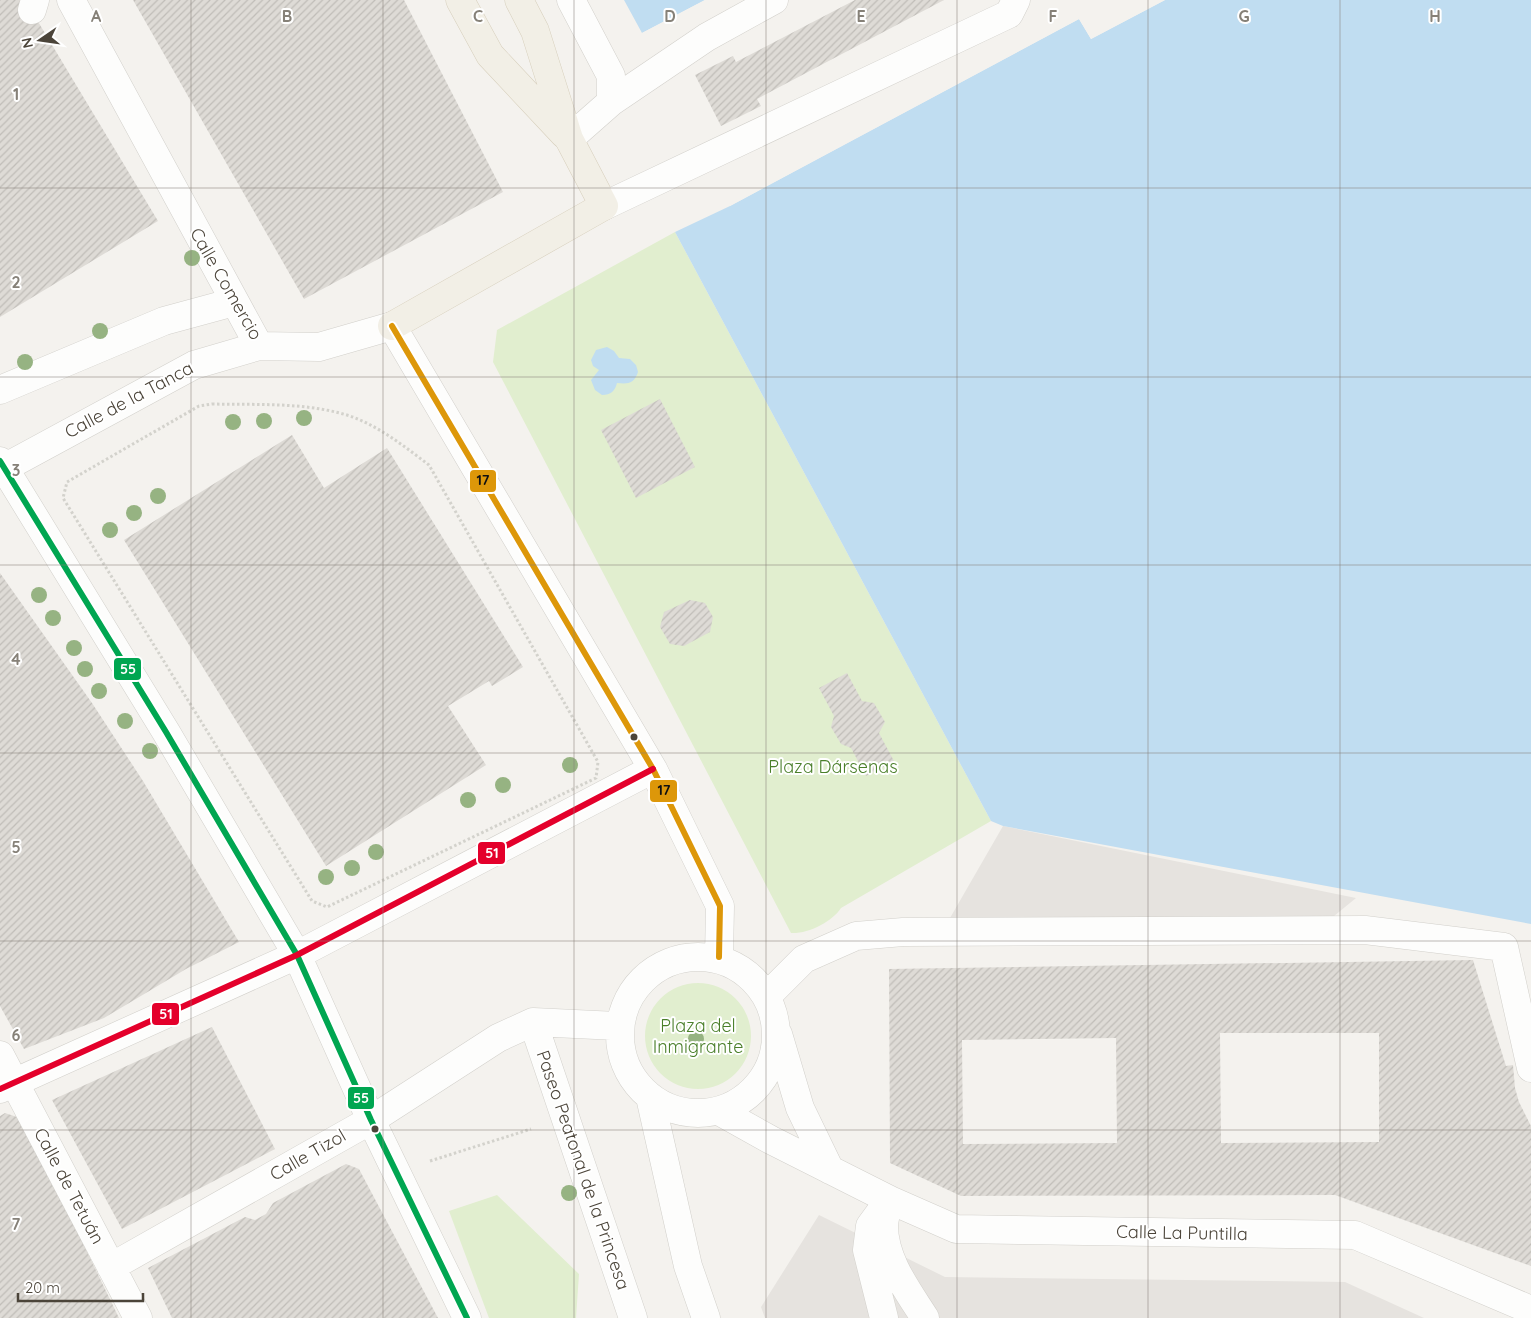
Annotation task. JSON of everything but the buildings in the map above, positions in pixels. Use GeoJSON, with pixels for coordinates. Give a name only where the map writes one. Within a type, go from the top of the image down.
{"type":"FeatureCollection","features":[{"type":"Feature","properties":{"kind":"main road"},"geometry":{"type":"LineString","coordinates":[[460,0],[490,55],[569,139]]}},
{"type":"Feature","properties":{"kind":"main road"},"geometry":{"type":"LineString","coordinates":[[392,326],[604,206],[569,139],[535,31],[519,0]]}},
{"type":"Feature","properties":{"kind":"street","name":"Calle Comercio"},"geometry":{"type":"LineString","coordinates":[[71,0],[234,302],[260,346],[318,346],[392,326]]}},
{"type":"Feature","properties":{"kind":"street"},"geometry":{"type":"LineString","coordinates":[[571,0],[611,76],[611,102]]}},
{"type":"Feature","properties":{"kind":"street"},"geometry":{"type":"LineString","coordinates":[[569,139],[611,102],[706,37],[774,0]]}},
{"type":"Feature","properties":{"kind":"street"},"geometry":{"type":"LineString","coordinates":[[604,206],[1009,14],[1016,0]]}},
{"type":"Feature","properties":{"kind":"street"},"geometry":{"type":"LineString","coordinates":[[0,390],[164,321],[234,302]]}},
{"type":"Feature","properties":{"kind":"street"},"geometry":{"type":"LineString","coordinates":[[392,326],[653,769],[720,906],[719,957]]}},
{"type":"Feature","properties":{"kind":"street","name":"Calle de la Tanca"},"geometry":{"type":"LineString","coordinates":[[2,464],[194,364],[260,346]]}},
{"type":"Feature","properties":{"kind":"street"},"geometry":{"type":"LineString","coordinates":[[2,464],[166,732],[296,955],[371,1120],[467,1318]]}},
{"type":"Feature","properties":{"kind":"street"},"geometry":{"type":"LineString","coordinates":[[7,1085],[296,955],[653,769]]}},
{"type":"Feature","properties":{"kind":"street"},"geometry":{"type":"LineString","coordinates":[[767,996],[804,959],[856,936],[903,932],[1365,930],[1504,947],[1531,1068]]}},
{"type":"Feature","properties":{"kind":"street"},"geometry":{"type":"LineString","coordinates":[[777,1031],[774,1057],[762,1082],[743,1100],[719,1111],[694,1114],[671,1109],[650,1097],[633,1078],[622,1054],[618,1026],[627,1002],[643,980],[664,964],[690,957],[719,957],[754,979],[767,996],[800,1108],[830,1170]]}},
{"type":"Feature","properties":{"kind":"street","name":"Calle Tizol"},"geometry":{"type":"LineString","coordinates":[[112,1267],[371,1120],[498,1038],[533,1022],[618,1026]]}},
{"type":"Feature","properties":{"kind":"street","name":"Paseo Peatonal de la Princesa"},"geometry":{"type":"LineString","coordinates":[[533,1022],[634,1318]]}},
{"type":"Feature","properties":{"kind":"street","name":"Calle de Tetuán"},"geometry":{"type":"LineString","coordinates":[[0,1055],[7,1085],[112,1267],[138,1318]]}},
{"type":"Feature","properties":{"kind":"street"},"geometry":{"type":"LineString","coordinates":[[650,1097],[688,1266],[706,1318]]}},
{"type":"Feature","properties":{"kind":"street"},"geometry":{"type":"LineString","coordinates":[[719,1111],[830,1170]]}},
{"type":"Feature","properties":{"kind":"street","name":"Calle La Puntilla"},"geometry":{"type":"LineString","coordinates":[[830,1170],[890,1200],[956,1229],[1355,1235],[1531,1310]]}},
{"type":"Feature","properties":{"kind":"street"},"geometry":{"type":"LineString","coordinates":[[884,1318],[867,1250],[870,1226],[890,1200]]}},
{"type":"Feature","properties":{"kind":"street"},"geometry":{"type":"LineString","coordinates":[[890,1200],[884,1226],[890,1255],[898,1274],[925,1318]]}},
{"type":"Feature","properties":{"kind":"path"},"geometry":{"type":"LineString","coordinates":[[212,404],[310,406],[352,417],[396,440],[429,465],[598,762],[596,778],[327,907],[312,901],[63,498],[66,482],[200,406],[212,404]]}},
{"type":"Feature","properties":{"kind":"path"},"geometry":{"type":"LineString","coordinates":[[422,1164],[566,1118]]}},
{"type":"Feature","properties":{"kind":"green space","name":"Plaza Dársenas"},"geometry":{"type":"Polygon","coordinates":[[[675,232],[991,821],[841,908],[826,922],[798,933],[791,933],[493,362],[497,330],[675,232]]]}},
{"type":"Feature","properties":{"kind":"green space","name":"Plaza del Inmigrante"},"geometry":{"type":"Polygon","coordinates":[[[698,983],[718,987],[736,998],[747,1016],[751,1036],[747,1056],[736,1074],[718,1085],[698,1089],[678,1085],[660,1074],[649,1056],[645,1036],[649,1016],[660,998],[678,987],[698,983]]]}},
{"type":"Feature","properties":{"kind":"green space"},"geometry":{"type":"Polygon","coordinates":[[[497,1195],[579,1274],[576,1318],[489,1318],[449,1211],[497,1195]]]}},
{"type":"Feature","properties":{"kind":"shaded area"},"geometry":{"type":"Polygon","coordinates":[[[1003,826],[1356,898],[1328,921],[950,918],[1003,826]]]}},
{"type":"Feature","properties":{"kind":"shaded area"},"geometry":{"type":"Polygon","coordinates":[[[819,1215],[945,1277],[1345,1282],[1424,1318],[765,1318],[761,1307],[819,1215]]]}},
{"type":"Feature","properties":{"kind":"water"},"geometry":{"type":"Polygon","coordinates":[[[624,0],[705,0],[642,33],[624,0]]]}},
{"type":"Feature","properties":{"kind":"water"},"geometry":{"type":"Polygon","coordinates":[[[1165,0],[1531,0],[1531,924],[1003,826],[991,821],[675,232],[730,206],[1079,19],[1091,39],[1165,0]]]}},
{"type":"Feature","properties":{"kind":"water"},"geometry":{"type":"Polygon","coordinates":[[[607,347],[614,351],[619,358],[630,359],[636,365],[638,372],[632,381],[617,383],[612,392],[602,395],[595,390],[591,380],[599,370],[593,366],[591,360],[596,350],[607,347]]]}},
{"type":"Feature","properties":{"kind":"pier"},"geometry":{"type":"Polygon","coordinates":[[[707,0],[706,2],[643,35],[642,33],[707,0]]]}},
{"type":"Feature","properties":{"kind":"pier"},"geometry":{"type":"Polygon","coordinates":[[[1160,0],[1165,0],[1091,39],[1079,19],[730,206],[729,203],[1078,17],[1081,18],[1092,35],[1160,0]]]}},
{"type":"Feature","properties":{"kind":"transit line","name":"17"},"geometry":{"type":"LineString","coordinates":[[392,326],[653,769],[720,906],[719,957]]}},
{"type":"Feature","properties":{"kind":"transit line","name":"55"},"geometry":{"type":"LineString","coordinates":[[0,461],[166,732],[297,955],[371,1120],[467,1318]]}},
{"type":"Feature","properties":{"kind":"transit line","name":"51"},"geometry":{"type":"LineString","coordinates":[[0,1089],[297,955],[653,769]]}}]}
